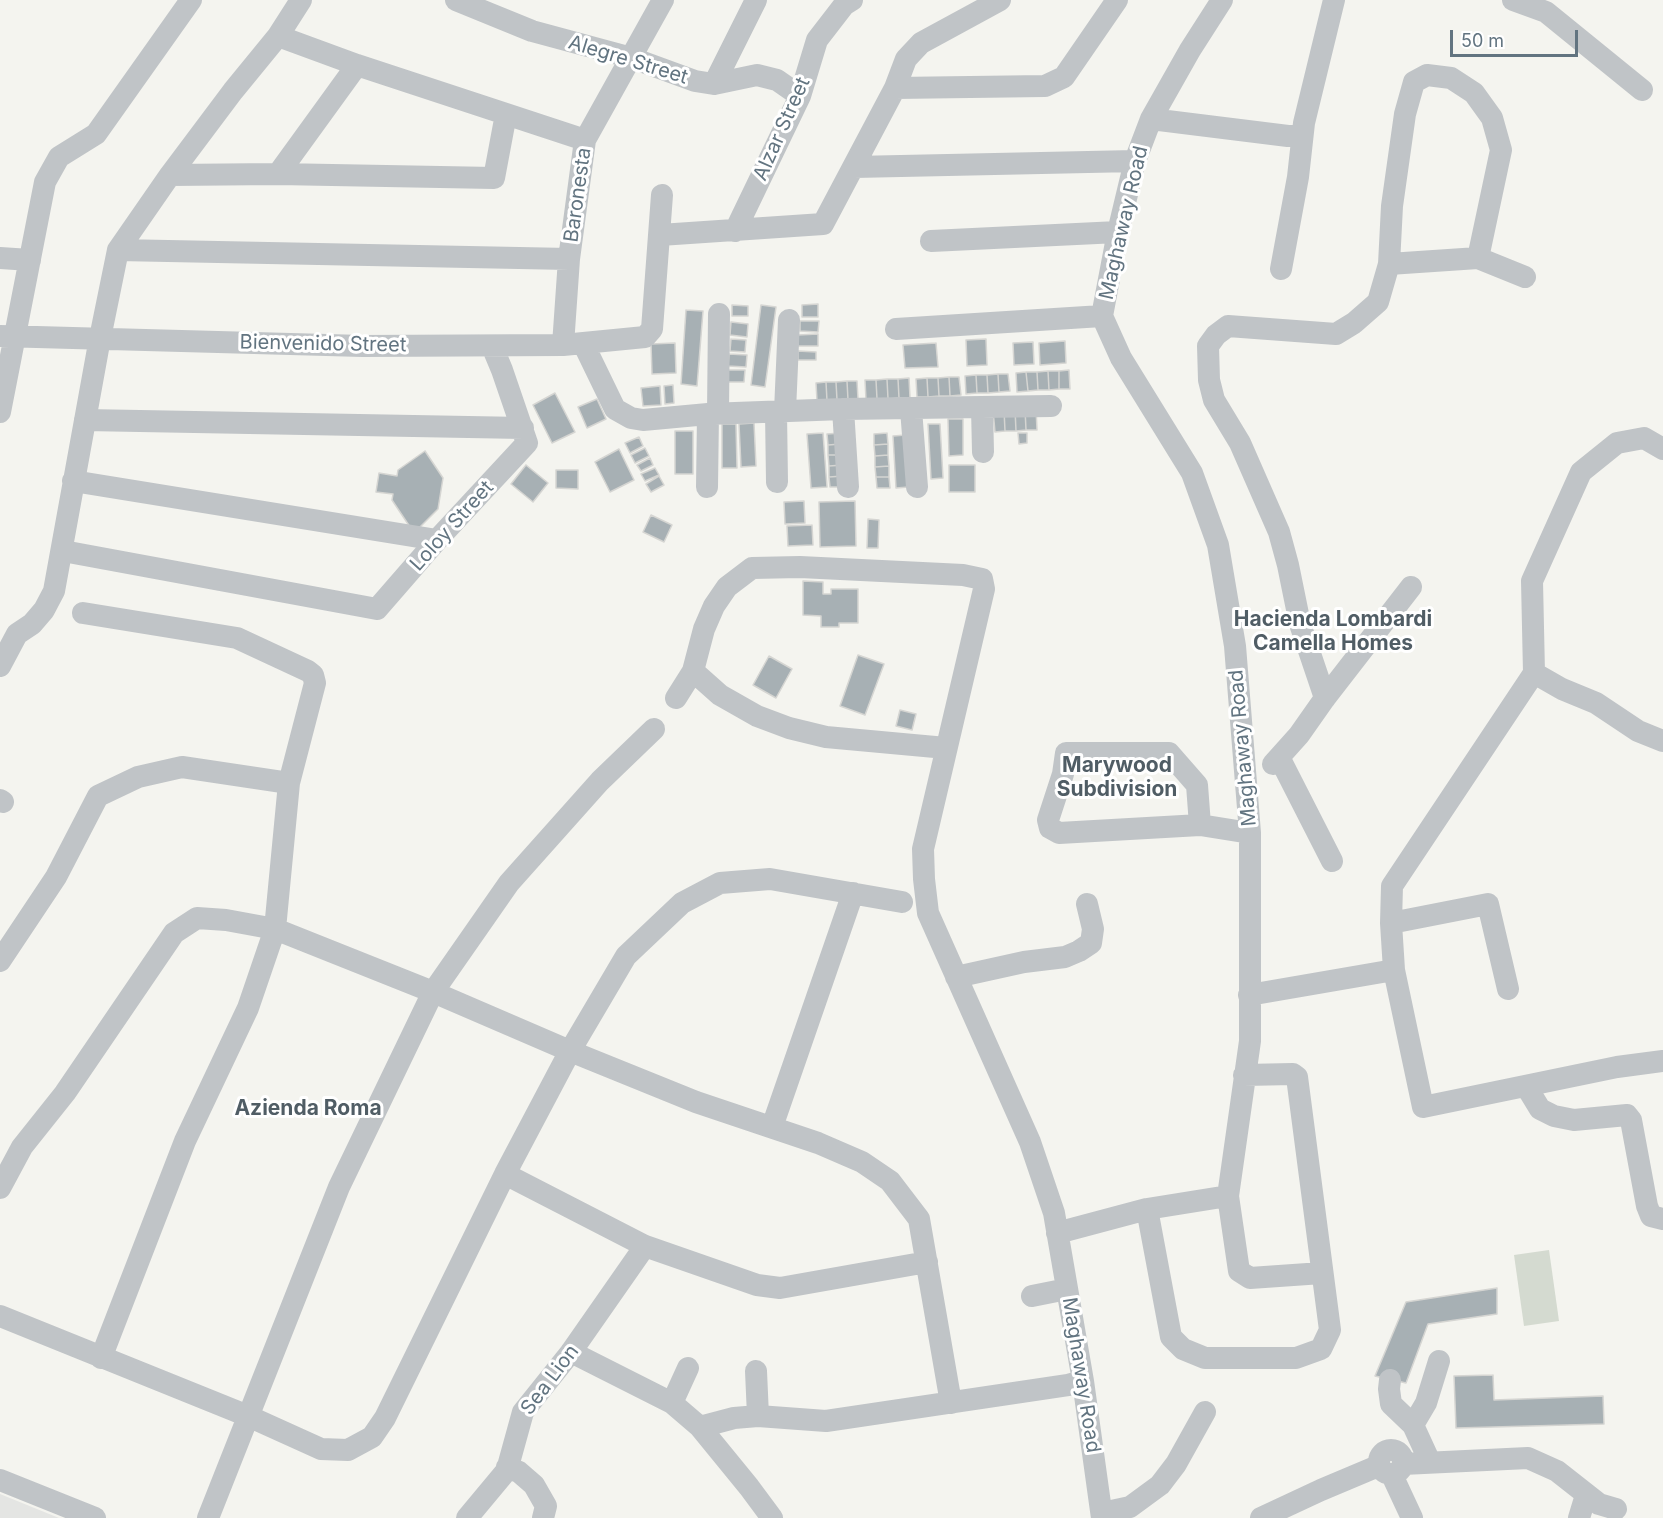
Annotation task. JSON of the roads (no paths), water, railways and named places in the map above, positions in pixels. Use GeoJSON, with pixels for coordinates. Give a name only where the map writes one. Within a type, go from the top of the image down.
{"type":"FeatureCollection","features":[{"type":"Feature","properties":{"kind":"street"},"geometry":{"type":"LineString","coordinates":[[0,412],[7,337],[30,260],[45,182],[59,158],[96,134],[191,0]]}},
{"type":"Feature","properties":{"kind":"street"},"geometry":{"type":"LineString","coordinates":[[0,666],[17,634],[32,624],[44,610],[54,591],[118,250],[170,175],[278,36],[301,0]]}},
{"type":"Feature","properties":{"kind":"street","name":"Alegre Street"},"geometry":{"type":"LineString","coordinates":[[456,0],[532,31],[632,58],[694,81],[714,84],[757,75],[777,80],[800,96]]}},
{"type":"Feature","properties":{"kind":"street","name":"Baronesta"},"geometry":{"type":"LineString","coordinates":[[573,344],[569,259],[585,140],[663,0]]}},
{"type":"Feature","properties":{"kind":"street"},"geometry":{"type":"LineString","coordinates":[[714,84],[756,0]]}},
{"type":"Feature","properties":{"kind":"street","name":"Alzar Street"},"geometry":{"type":"LineString","coordinates":[[735,231],[800,96],[816,40],[844,5],[852,0]]}},
{"type":"Feature","properties":{"kind":"street"},"geometry":{"type":"LineString","coordinates":[[662,195],[660,235],[823,224],[895,88],[906,59],[921,43],[1000,0]]}},
{"type":"Feature","properties":{"kind":"street"},"geometry":{"type":"LineString","coordinates":[[895,88],[1045,86],[1064,77],[1117,0]]}},
{"type":"Feature","properties":{"kind":"street","name":"Maghaway Road"},"geometry":{"type":"LineString","coordinates":[[1222,0],[1190,50],[1151,119],[1135,161],[1118,232],[1102,316],[1121,358],[1192,473],[1218,545],[1235,646],[1265,772],[1250,833],[1250,1041],[1228,1196],[1239,1271],[1250,1278],[1322,1273]]}},
{"type":"Feature","properties":{"kind":"street"},"geometry":{"type":"LineString","coordinates":[[1281,269],[1298,177],[1302,136],[1334,0]]}},
{"type":"Feature","properties":{"kind":"street"},"geometry":{"type":"LineString","coordinates":[[1513,0],[1546,12],[1642,90]]}},
{"type":"Feature","properties":{"kind":"street"},"geometry":{"type":"LineString","coordinates":[[278,36],[357,65],[585,140]]}},
{"type":"Feature","properties":{"kind":"street"},"geometry":{"type":"LineString","coordinates":[[278,174],[357,65]]}},
{"type":"Feature","properties":{"kind":"street"},"geometry":{"type":"LineString","coordinates":[[1325,698],[1300,624],[1288,565],[1288,531],[1248,440],[1214,400],[1209,380],[1208,346],[1227,326],[1336,334],[1378,302],[1389,264],[1392,206],[1406,114],[1414,82],[1427,75],[1451,78],[1474,93],[1492,118],[1501,150],[1478,258]]}},
{"type":"Feature","properties":{"kind":"street"},"geometry":{"type":"LineString","coordinates":[[170,175],[278,174],[494,178],[506,114]]}},
{"type":"Feature","properties":{"kind":"street"},"geometry":{"type":"LineString","coordinates":[[1151,119],[1302,136]]}},
{"type":"Feature","properties":{"kind":"street"},"geometry":{"type":"LineString","coordinates":[[854,167],[1135,161]]}},
{"type":"Feature","properties":{"kind":"street"},"geometry":{"type":"LineString","coordinates":[[931,241],[1118,232]]}},
{"type":"Feature","properties":{"kind":"street","name":"Bienvenido Street"},"geometry":{"type":"LineString","coordinates":[[7,337],[363,346],[492,346],[573,344],[645,337],[652,329],[660,235]]}},
{"type":"Feature","properties":{"kind":"street"},"geometry":{"type":"LineString","coordinates":[[118,250],[569,259]]}},
{"type":"Feature","properties":{"kind":"street"},"geometry":{"type":"LineString","coordinates":[[0,258],[30,260]]}},
{"type":"Feature","properties":{"kind":"street"},"geometry":{"type":"LineString","coordinates":[[1389,264],[1478,258],[1525,277]]}},
{"type":"Feature","properties":{"kind":"street"},"geometry":{"type":"LineString","coordinates":[[707,487],[719,314]]}},
{"type":"Feature","properties":{"kind":"street"},"geometry":{"type":"LineString","coordinates":[[896,329],[1102,316]]}},
{"type":"Feature","properties":{"kind":"street"},"geometry":{"type":"LineString","coordinates":[[777,482],[789,320]]}},
{"type":"Feature","properties":{"kind":"street"},"geometry":{"type":"LineString","coordinates":[[573,344],[615,409],[631,418],[643,420],[713,413],[1051,406]]}},
{"type":"Feature","properties":{"kind":"street"},"geometry":{"type":"LineString","coordinates":[[85,420],[525,436],[492,346]]}},
{"type":"Feature","properties":{"kind":"street"},"geometry":{"type":"LineString","coordinates":[[982,408],[984,452]]}},
{"type":"Feature","properties":{"kind":"street"},"geometry":{"type":"LineString","coordinates":[[843,409],[848,487]]}},
{"type":"Feature","properties":{"kind":"street"},"geometry":{"type":"LineString","coordinates":[[911,409],[917,487]]}},
{"type":"Feature","properties":{"kind":"street","name":"Loloy Street"},"geometry":{"type":"LineString","coordinates":[[63,551],[377,609],[525,436]]}},
{"type":"Feature","properties":{"kind":"street"},"geometry":{"type":"LineString","coordinates":[[1663,449],[1644,438],[1617,443],[1581,472],[1532,581],[1534,673],[1392,886],[1391,923],[1394,970],[1423,1107],[1617,1067],[1663,1061]]}},
{"type":"Feature","properties":{"kind":"street"},"geometry":{"type":"LineString","coordinates":[[73,482],[437,540]]}},
{"type":"Feature","properties":{"kind":"street","name":"Maghaway Road"},"geometry":{"type":"LineString","coordinates":[[693,671],[704,629],[714,606],[727,587],[752,568],[800,567],[975,576],[982,579],[984,589],[923,849],[928,913],[1030,1142],[1054,1213],[1083,1381],[1102,1515]]}},
{"type":"Feature","properties":{"kind":"street"},"geometry":{"type":"LineString","coordinates":[[1332,861],[1265,772],[1411,587]]}},
{"type":"Feature","properties":{"kind":"street"},"geometry":{"type":"LineString","coordinates":[[83,613],[237,639],[313,675],[315,683],[289,783],[275,929],[248,1008],[186,1141],[101,1358]]}},
{"type":"Feature","properties":{"kind":"street"},"geometry":{"type":"LineString","coordinates":[[676,698],[693,671],[720,695],[758,716],[789,728],[835,738],[946,748]]}},
{"type":"Feature","properties":{"kind":"street"},"geometry":{"type":"LineString","coordinates":[[1534,673],[1562,689],[1596,703],[1638,731],[1663,741]]}},
{"type":"Feature","properties":{"kind":"street"},"geometry":{"type":"LineString","coordinates":[[208,1518],[339,1187],[433,992],[510,883],[600,781],[654,729]]}},
{"type":"Feature","properties":{"kind":"street"},"geometry":{"type":"LineString","coordinates":[[1200,825],[1197,785],[1169,753],[1066,753],[1064,774],[1048,820],[1050,828],[1059,833],[1200,825],[1250,833]]}},
{"type":"Feature","properties":{"kind":"street"},"geometry":{"type":"LineString","coordinates":[[0,961],[56,877],[98,796],[138,777],[182,767],[289,783]]}},
{"type":"Feature","properties":{"kind":"street"},"geometry":{"type":"LineString","coordinates":[[0,1316],[248,1416],[321,1449],[348,1450],[372,1437],[386,1418],[505,1174],[570,1051],[626,956],[682,903],[720,883],[771,879],[902,902]]}},
{"type":"Feature","properties":{"kind":"street"},"geometry":{"type":"LineString","coordinates":[[772,1127],[853,893]]}},
{"type":"Feature","properties":{"kind":"street"},"geometry":{"type":"LineString","coordinates":[[956,977],[1023,962],[1065,957],[1079,951],[1091,943],[1093,929],[1087,904]]}},
{"type":"Feature","properties":{"kind":"street"},"geometry":{"type":"LineString","coordinates":[[1391,923],[1488,904],[1508,989]]}},
{"type":"Feature","properties":{"kind":"street"},"geometry":{"type":"LineString","coordinates":[[0,1188],[22,1148],[65,1093],[174,933],[197,918],[226,920],[275,929],[696,1102],[818,1143],[862,1162],[890,1181],[918,1219],[951,1403]]}},
{"type":"Feature","properties":{"kind":"street"},"geometry":{"type":"LineString","coordinates":[[1249,995],[1394,970]]}},
{"type":"Feature","properties":{"kind":"street"},"geometry":{"type":"LineString","coordinates":[[1147,1209],[1171,1337],[1183,1349],[1205,1358],[1296,1358],[1321,1349],[1330,1330],[1297,1077],[1293,1074],[1244,1075]]}},
{"type":"Feature","properties":{"kind":"street"},"geometry":{"type":"LineString","coordinates":[[1526,1086],[1540,1109],[1554,1116],[1574,1120],[1627,1115],[1631,1120],[1647,1206],[1651,1216],[1663,1219]]}},
{"type":"Feature","properties":{"kind":"street"},"geometry":{"type":"LineString","coordinates":[[505,1174],[645,1246],[758,1285],[780,1288],[927,1263]]}},
{"type":"Feature","properties":{"kind":"street"},"geometry":{"type":"LineString","coordinates":[[1057,1233],[1147,1209],[1228,1196]]}},
{"type":"Feature","properties":{"kind":"street","name":"Sea Lion"},"geometry":{"type":"LineString","coordinates":[[467,1518],[507,1470],[523,1412],[571,1352],[645,1246]]}},
{"type":"Feature","properties":{"kind":"street"},"geometry":{"type":"LineString","coordinates":[[1032,1296],[1067,1289]]}},
{"type":"Feature","properties":{"kind":"street"},"geometry":{"type":"LineString","coordinates":[[571,1352],[672,1403],[700,1427],[749,1486],[772,1518]]}},
{"type":"Feature","properties":{"kind":"street"},"geometry":{"type":"LineString","coordinates":[[1392,1464],[1416,1431],[1439,1361]]}},
{"type":"Feature","properties":{"kind":"street"},"geometry":{"type":"LineString","coordinates":[[672,1403],[688,1368]]}},
{"type":"Feature","properties":{"kind":"street"},"geometry":{"type":"LineString","coordinates":[[756,1371],[758,1416]]}},
{"type":"Feature","properties":{"kind":"street"},"geometry":{"type":"LineString","coordinates":[[1390,1380],[1391,1404],[1416,1431],[1430,1462]]}},
{"type":"Feature","properties":{"kind":"street"},"geometry":{"type":"LineString","coordinates":[[700,1427],[734,1418],[758,1416],[826,1421],[1083,1381]]}},
{"type":"Feature","properties":{"kind":"street"},"geometry":{"type":"LineString","coordinates":[[1102,1515],[1130,1507],[1160,1485],[1176,1464],[1205,1412]]}},
{"type":"Feature","properties":{"kind":"street"},"geometry":{"type":"LineString","coordinates":[[1261,1518],[1321,1490],[1392,1464],[1528,1458],[1557,1471],[1599,1504],[1616,1509]]}},
{"type":"Feature","properties":{"kind":"street"},"geometry":{"type":"LineString","coordinates":[[1392,1464],[1412,1518]]}},
{"type":"Feature","properties":{"kind":"street"},"geometry":{"type":"LineString","coordinates":[[507,1467],[519,1472],[534,1485],[546,1506],[543,1518]]}},
{"type":"Feature","properties":{"kind":"street"},"geometry":{"type":"LineString","coordinates":[[0,1479],[94,1518]]}},
{"type":"Feature","properties":{"kind":"street"},"geometry":{"type":"LineString","coordinates":[[1579,1518],[1586,1495]]}},
{"type":"Feature","properties":{"kind":"district","name":"Hacienda Lombardi Camella Homes"},"geometry":{"type":"Point","coordinates":[1333,632]}},
{"type":"Feature","properties":{"kind":"district","name":"Marywood Subdivision"},"geometry":{"type":"Point","coordinates":[1117,778]}},
{"type":"Feature","properties":{"kind":"district","name":"Azienda Roma"},"geometry":{"type":"Point","coordinates":[308,1109]}}]}
